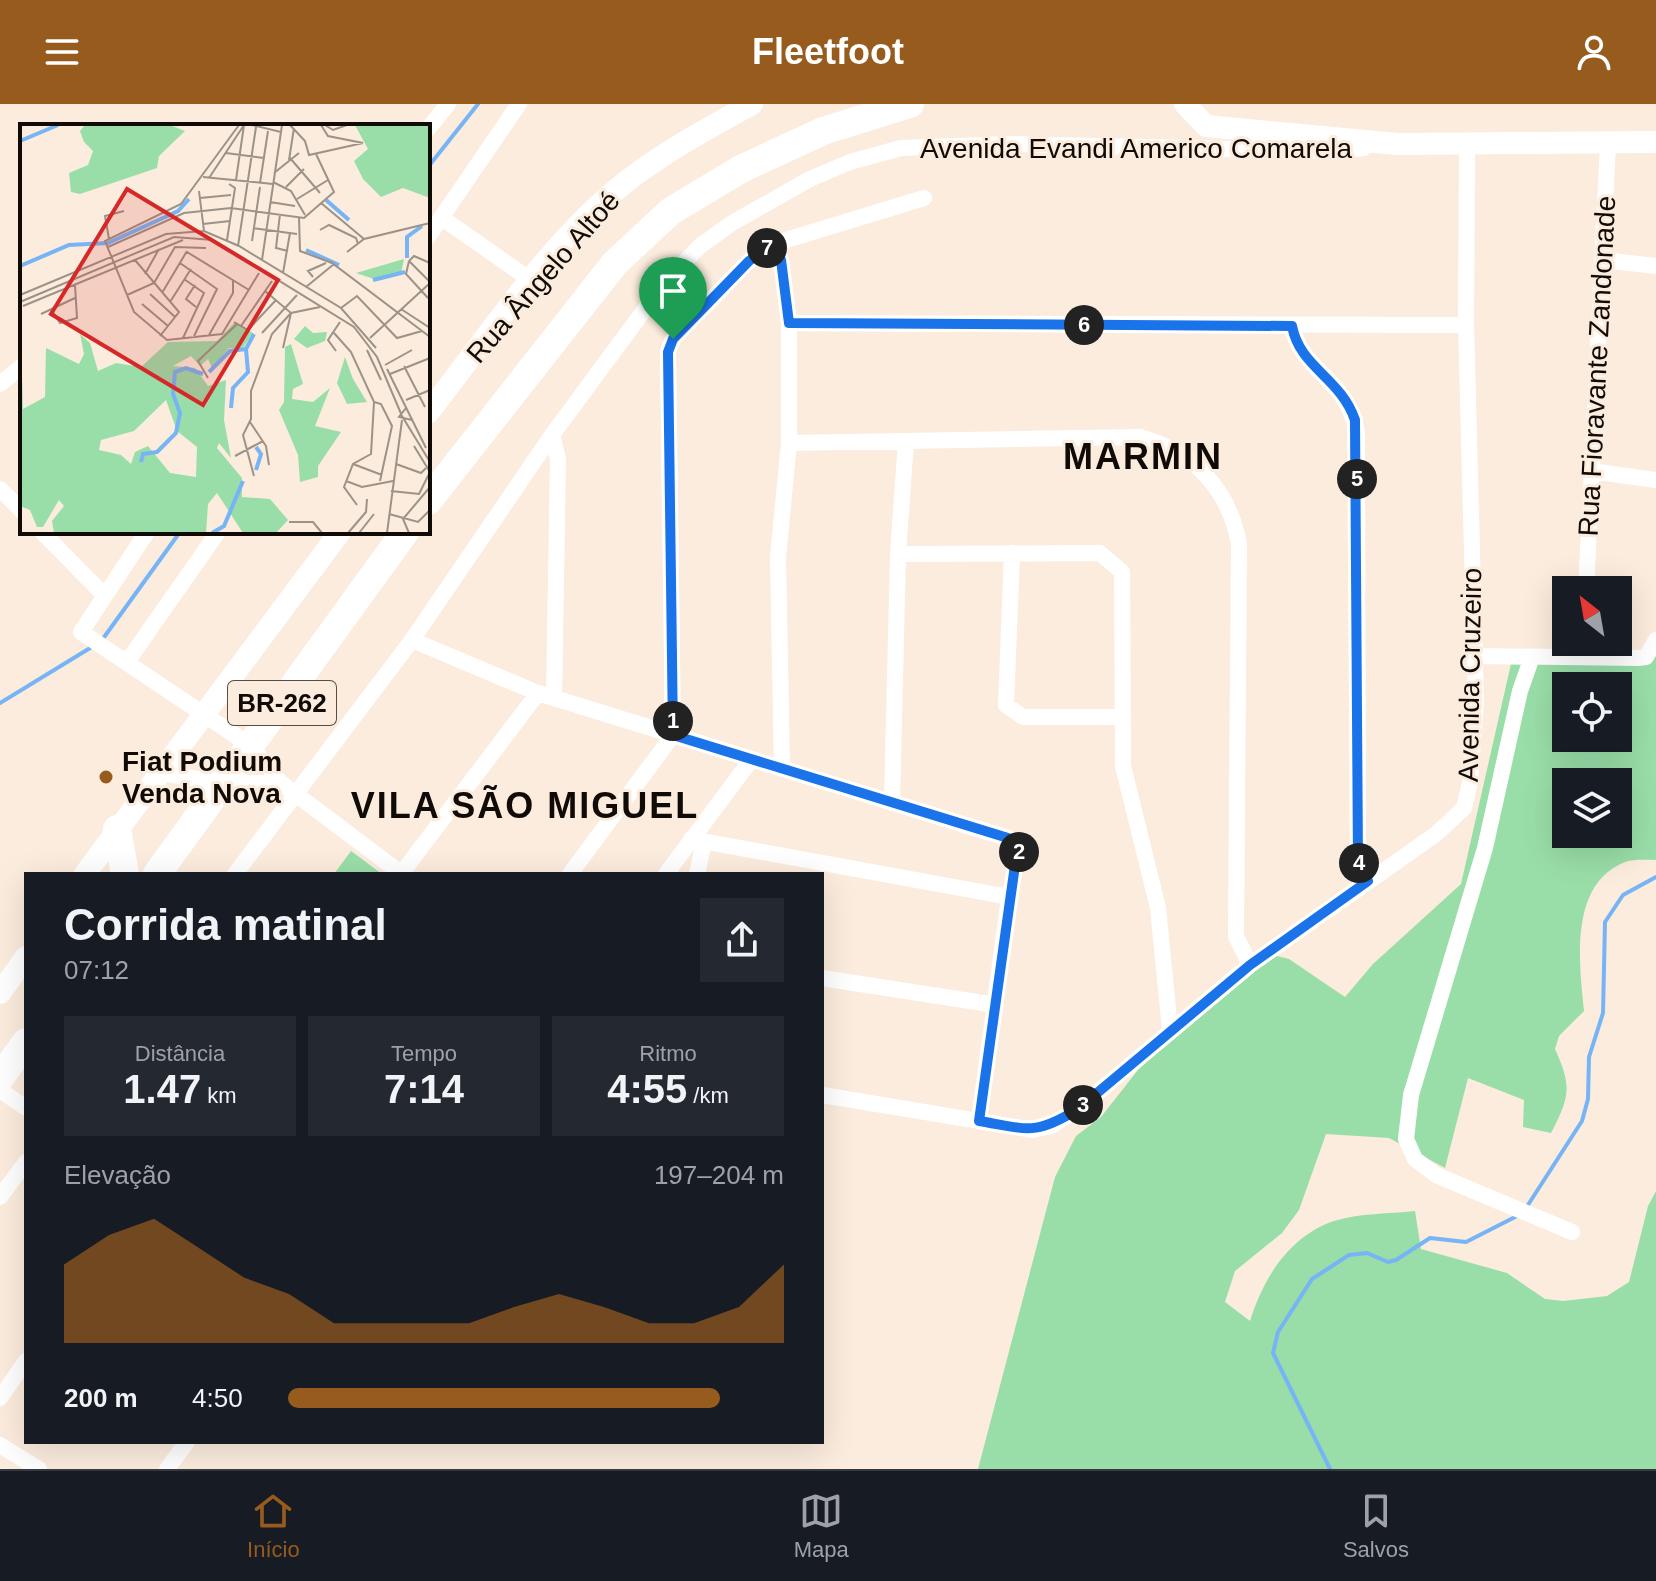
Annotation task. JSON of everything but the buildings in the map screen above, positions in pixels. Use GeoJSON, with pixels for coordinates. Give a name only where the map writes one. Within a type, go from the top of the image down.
{"type":"FeatureCollection","features":[{"type":"Feature","properties":{"kind":"highway"},"geometry":{"type":"LineString","coordinates":[[430,498],[615,263],[671,211],[741,169],[823,131],[910,104]]}},
{"type":"Feature","properties":{"kind":"highway","name":"BR-262"},"geometry":{"type":"LineString","coordinates":[[158,872],[404,534]]}},
{"type":"Feature","properties":{"kind":"highway"},"geometry":{"type":"LineString","coordinates":[[112,872],[117,829]]}},
{"type":"Feature","properties":{"kind":"highway"},"geometry":{"type":"LineString","coordinates":[[117,829],[125,872]]}},
{"type":"Feature","properties":{"kind":"highway"},"geometry":{"type":"LineString","coordinates":[[0,1078],[24,1045]]}},
{"type":"Feature","properties":{"kind":"street"},"geometry":{"type":"LineString","coordinates":[[430,126],[448,104]]}},
{"type":"Feature","properties":{"kind":"street"},"geometry":{"type":"LineString","coordinates":[[430,234],[519,104]]}},
{"type":"Feature","properties":{"kind":"street","name":"Rua Ângelo Altoé"},"geometry":{"type":"LineString","coordinates":[[430,410],[532,281],[615,190],[657,159],[752,104]]}},
{"type":"Feature","properties":{"kind":"street"},"geometry":{"type":"LineString","coordinates":[[1185,105],[1206,126],[1397,144]]}},
{"type":"Feature","properties":{"kind":"street","name":"Avenida Evandi Americo Comarela"},"geometry":{"type":"LineString","coordinates":[[237,872],[412,640],[552,435],[665,282],[700,246],[764,203],[850,162],[901,148],[1009,144],[1333,151],[1397,144],[1656,142]]}},
{"type":"Feature","properties":{"kind":"street","name":"Rua Fioravante Zandonade"},"geometry":{"type":"LineString","coordinates":[[1587,576],[1608,143]]}},
{"type":"Feature","properties":{"kind":"street","name":"Avenida Cruzeiro"},"geometry":{"type":"LineString","coordinates":[[979,1121],[1033,1130],[1051,1126],[1078,1109],[1250,965],[1446,826],[1464,808],[1470,782],[1474,728],[1466,325],[1467,144]]}},
{"type":"Feature","properties":{"kind":"street"},"geometry":{"type":"LineString","coordinates":[[571,872],[673,735],[668,352],[673,339],[749,261],[773,244],[924,198]]}},
{"type":"Feature","properties":{"kind":"street"},"geometry":{"type":"LineString","coordinates":[[442,218],[532,281]]}},
{"type":"Feature","properties":{"kind":"street"},"geometry":{"type":"LineString","coordinates":[[773,244],[781,260],[789,323],[789,443],[778,531],[782,769]]}},
{"type":"Feature","properties":{"kind":"street"},"geometry":{"type":"LineString","coordinates":[[1603,260],[1656,266]]}},
{"type":"Feature","properties":{"kind":"street"},"geometry":{"type":"LineString","coordinates":[[789,323],[1466,325]]}},
{"type":"Feature","properties":{"kind":"street"},"geometry":{"type":"LineString","coordinates":[[1292,326],[1303,354],[1333,381],[1346,399],[1357,432],[1358,862],[1368,881]]}},
{"type":"Feature","properties":{"kind":"street"},"geometry":{"type":"LineString","coordinates":[[0,384],[20,368]]}},
{"type":"Feature","properties":{"kind":"street"},"geometry":{"type":"LineString","coordinates":[[403,872],[546,696],[558,459],[552,435]]}},
{"type":"Feature","properties":{"kind":"street"},"geometry":{"type":"LineString","coordinates":[[789,443],[1140,437],[1166,445],[1189,459],[1218,489],[1232,515],[1239,544],[1236,936],[1250,965]]}},
{"type":"Feature","properties":{"kind":"street"},"geometry":{"type":"LineString","coordinates":[[892,803],[898,554],[906,441]]}},
{"type":"Feature","properties":{"kind":"street"},"geometry":{"type":"LineString","coordinates":[[1591,471],[1656,480]]}},
{"type":"Feature","properties":{"kind":"street"},"geometry":{"type":"LineString","coordinates":[[0,489],[20,509]]}},
{"type":"Feature","properties":{"kind":"street"},"geometry":{"type":"LineString","coordinates":[[44,534],[104,595]]}},
{"type":"Feature","properties":{"kind":"street"},"geometry":{"type":"LineString","coordinates":[[146,534],[81,632],[251,746],[281,783],[296,796],[398,872]]}},
{"type":"Feature","properties":{"kind":"street"},"geometry":{"type":"LineString","coordinates":[[123,660],[217,534]]}},
{"type":"Feature","properties":{"kind":"street"},"geometry":{"type":"LineString","coordinates":[[86,872],[339,534]]}},
{"type":"Feature","properties":{"kind":"street"},"geometry":{"type":"LineString","coordinates":[[1012,553],[1006,705],[1023,717],[1123,717]]}},
{"type":"Feature","properties":{"kind":"street"},"geometry":{"type":"LineString","coordinates":[[898,554],[1100,553],[1119,567],[1125,577],[1123,766],[1158,908],[1170,1029]]}},
{"type":"Feature","properties":{"kind":"street"},"geometry":{"type":"LineString","coordinates":[[412,640],[546,696],[1008,838],[1018,844],[979,1121],[824,1095]]}},
{"type":"Feature","properties":{"kind":"street"},"geometry":{"type":"LineString","coordinates":[[1632,655],[1646,657],[1656,640]]}},
{"type":"Feature","properties":{"kind":"street"},"geometry":{"type":"LineString","coordinates":[[1474,656],[1532,657],[1552,654]]}},
{"type":"Feature","properties":{"kind":"street"},"geometry":{"type":"LineString","coordinates":[[1532,657],[1520,691],[1485,848],[1411,1095],[1406,1139],[1415,1159],[1436,1175],[1572,1232]]}},
{"type":"Feature","properties":{"kind":"street"},"geometry":{"type":"LineString","coordinates":[[668,872],[698,840],[751,760]]}},
{"type":"Feature","properties":{"kind":"street"},"geometry":{"type":"LineString","coordinates":[[162,773],[224,783],[281,783]]}},
{"type":"Feature","properties":{"kind":"street"},"geometry":{"type":"LineString","coordinates":[[698,840],[1009,897]]}},
{"type":"Feature","properties":{"kind":"street"},"geometry":{"type":"LineString","coordinates":[[697,872],[698,840]]}},
{"type":"Feature","properties":{"kind":"street"},"geometry":{"type":"LineString","coordinates":[[0,993],[24,960]]}},
{"type":"Feature","properties":{"kind":"street"},"geometry":{"type":"LineString","coordinates":[[824,978],[996,1005]]}},
{"type":"Feature","properties":{"kind":"street"},"geometry":{"type":"LineString","coordinates":[[0,1090],[24,1107]]}},
{"type":"Feature","properties":{"kind":"street"},"geometry":{"type":"LineString","coordinates":[[0,1197],[24,1165]]}},
{"type":"Feature","properties":{"kind":"street"},"geometry":{"type":"LineString","coordinates":[[0,1398],[24,1364]]}},
{"type":"Feature","properties":{"kind":"street"},"geometry":{"type":"LineString","coordinates":[[167,1469],[186,1444]]}},
{"type":"Feature","properties":{"kind":"street"},"geometry":{"type":"LineString","coordinates":[[0,1445],[39,1469]]}},
{"type":"Feature","properties":{"kind":"green space"},"geometry":{"type":"Polygon","coordinates":[[[1656,654],[1656,860],[1625,862],[1607,873],[1594,888],[1586,906],[1580,948],[1584,1011],[1559,1036],[1555,1049],[1564,1073],[1566,1091],[1551,1133],[1523,1127],[1524,1100],[1468,1078],[1445,1168],[1389,1138],[1326,1134],[1299,1210],[1282,1233],[1235,1271],[1225,1302],[1250,1321],[1270,1275],[1304,1237],[1344,1218],[1415,1211],[1421,1249],[1507,1273],[1545,1299],[1563,1301],[1607,1296],[1629,1282],[1648,1206],[1656,1191],[1656,1469],[978,1469],[1055,1177],[1076,1136],[1101,1117],[1156,1047],[1269,954],[1289,959],[1345,997],[1373,964],[1461,884],[1513,655],[1656,654]]]}},
{"type":"Feature","properties":{"kind":"green space"},"geometry":{"type":"Polygon","coordinates":[[[351,851],[379,872],[335,872],[351,851]]]}},
{"type":"Feature","properties":{"kind":"waterway"},"geometry":{"type":"LineString","coordinates":[[430,164],[478,104]]}},
{"type":"Feature","properties":{"kind":"waterway"},"geometry":{"type":"LineString","coordinates":[[102,640],[179,534]]}},
{"type":"Feature","properties":{"kind":"waterway"},"geometry":{"type":"LineString","coordinates":[[0,703],[95,645]]}},
{"type":"Feature","properties":{"kind":"waterway"},"geometry":{"type":"LineString","coordinates":[[1526,1208],[1582,1121],[1588,1099],[1589,1057],[1603,1013],[1605,922],[1623,895],[1656,877]]}},
{"type":"Feature","properties":{"kind":"waterway"},"geometry":{"type":"LineString","coordinates":[[1330,1469],[1273,1353],[1278,1332],[1312,1279],[1349,1255],[1367,1253],[1388,1262],[1430,1238],[1466,1242],[1519,1215]]}},
{"type":"Feature","properties":{"kind":"place","name":"Fiat Podium Venda Nova"},"geometry":{"type":"Point","coordinates":[106,777]}},
{"type":"Feature","properties":{"kind":"district","name":"MARMIN"},"geometry":{"type":"Point","coordinates":[1143,456]}},
{"type":"Feature","properties":{"kind":"district","name":"VILA SÃO MIGUEL"},"geometry":{"type":"Point","coordinates":[525,805]}},
{"type":"Feature","properties":{"kind":"route"},"geometry":{"type":"LineString","coordinates":[[773,244],[781,260],[789,323],[1292,326],[1303,354],[1333,381],[1346,399],[1357,432],[1358,862],[1368,881],[1250,965],[1078,1109],[1051,1126],[1033,1130],[979,1121],[1018,844],[1008,838],[673,735],[668,352],[673,339],[749,261],[773,244]]}}]}
